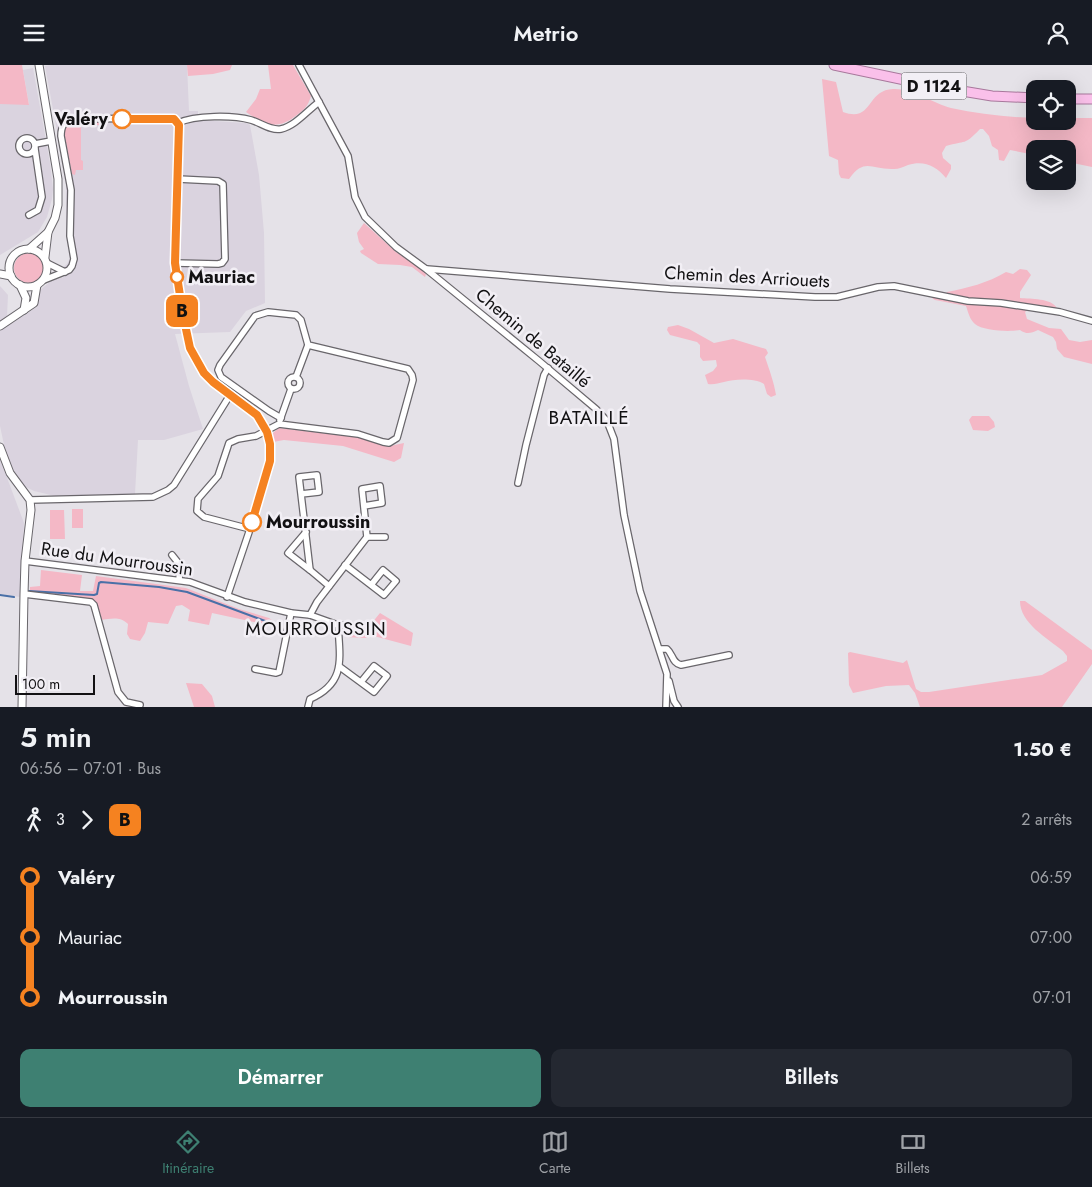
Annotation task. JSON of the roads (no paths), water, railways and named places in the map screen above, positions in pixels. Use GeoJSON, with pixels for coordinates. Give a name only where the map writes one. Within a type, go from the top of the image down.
{"type":"FeatureCollection","features":[{"type":"Feature","properties":{"kind":"highway","name":"D 1124"},"geometry":{"type":"LineString","coordinates":[[834,65],[938,87],[992,96],[1026,98]]}},
{"type":"Feature","properties":{"kind":"highway"},"geometry":{"type":"LineString","coordinates":[[1076,99],[1092,99]]}},
{"type":"Feature","properties":{"kind":"street"},"geometry":{"type":"LineString","coordinates":[[29,249],[48,232],[55,218],[60,195],[39,65]]}},
{"type":"Feature","properties":{"kind":"street","name":"Chemin de Bataillé"},"geometry":{"type":"LineString","coordinates":[[299,65],[348,156],[355,197],[365,217],[396,247],[548,368],[603,415],[614,439],[624,515],[640,591],[667,674],[666,707]]}},
{"type":"Feature","properties":{"kind":"street"},"geometry":{"type":"LineString","coordinates":[[178,123],[186,119],[200,117],[242,119],[252,120],[271,128],[281,129],[293,123],[319,102]]}},
{"type":"Feature","properties":{"kind":"street"},"geometry":{"type":"LineString","coordinates":[[20,285],[32,287],[65,272],[72,266],[74,259],[70,236],[71,190],[61,131],[64,122],[68,119],[174,119],[178,123],[180,130],[175,263],[190,348],[204,373],[257,415],[267,432],[270,444],[270,461],[227,597]]}},
{"type":"Feature","properties":{"kind":"street"},"geometry":{"type":"LineString","coordinates":[[29,215],[38,211],[42,197],[35,146],[51,141]]}},
{"type":"Feature","properties":{"kind":"street"},"geometry":{"type":"LineString","coordinates":[[175,263],[218,264],[222,263],[225,259],[224,184],[218,181],[178,179]]}},
{"type":"Feature","properties":{"kind":"street"},"geometry":{"type":"LineString","coordinates":[[44,280],[47,275],[48,232]]}},
{"type":"Feature","properties":{"kind":"street"},"geometry":{"type":"LineString","coordinates":[[11,276],[10,263],[12,258],[19,251],[29,249],[35,250],[46,260],[65,272]]}},
{"type":"Feature","properties":{"kind":"street"},"geometry":{"type":"LineString","coordinates":[[0,265],[10,263]]}},
{"type":"Feature","properties":{"kind":"street","name":"Chemin des Arriouets"},"geometry":{"type":"LineString","coordinates":[[426,269],[647,287],[815,297],[837,297],[878,287],[894,286],[968,301],[1001,303],[1067,314],[1092,321]]}},
{"type":"Feature","properties":{"kind":"street"},"geometry":{"type":"LineString","coordinates":[[0,274],[11,276],[20,285],[26,298],[24,310]]}},
{"type":"Feature","properties":{"kind":"street"},"geometry":{"type":"LineString","coordinates":[[0,326],[34,303],[37,285]]}},
{"type":"Feature","properties":{"kind":"street"},"geometry":{"type":"LineString","coordinates":[[250,529],[204,517],[197,511],[196,505],[202,493],[218,476],[229,443],[267,432],[280,421],[291,389],[288,387],[288,381],[292,377],[296,377],[308,345],[301,320],[296,315],[264,312],[255,316],[220,365],[218,369],[221,377],[280,421],[358,434],[389,443],[397,438],[413,379],[408,369],[308,345]]}},
{"type":"Feature","properties":{"kind":"street"},"geometry":{"type":"LineString","coordinates":[[518,483],[544,375],[548,368]]}},
{"type":"Feature","properties":{"kind":"street"},"geometry":{"type":"LineString","coordinates":[[30,500],[153,497],[168,491],[180,478],[230,395]]}},
{"type":"Feature","properties":{"kind":"street"},"geometry":{"type":"LineString","coordinates":[[0,447],[10,473],[30,500],[30,519],[25,561],[22,707]]}},
{"type":"Feature","properties":{"kind":"street"},"geometry":{"type":"LineString","coordinates":[[301,494],[319,492],[317,475],[299,477],[301,494],[306,532],[310,570]]}},
{"type":"Feature","properties":{"kind":"street"},"geometry":{"type":"LineString","coordinates":[[310,615],[317,602],[367,537],[362,489],[380,486],[382,503],[364,506]]}},
{"type":"Feature","properties":{"kind":"street"},"geometry":{"type":"LineString","coordinates":[[306,532],[288,553],[329,586]]}},
{"type":"Feature","properties":{"kind":"street"},"geometry":{"type":"LineString","coordinates":[[367,537],[385,537]]}},
{"type":"Feature","properties":{"kind":"street"},"geometry":{"type":"LineString","coordinates":[[172,555],[180,565],[179,580]]}},
{"type":"Feature","properties":{"kind":"street","name":"Rue du Mourroussin"},"geometry":{"type":"LineString","coordinates":[[25,561],[190,582],[227,597],[291,613],[310,615],[338,625],[350,625]]}},
{"type":"Feature","properties":{"kind":"street"},"geometry":{"type":"LineString","coordinates":[[346,565],[371,585],[384,595],[396,581],[383,570],[371,585]]}},
{"type":"Feature","properties":{"kind":"street"},"geometry":{"type":"LineString","coordinates":[[24,594],[91,603],[94,605],[118,692],[126,702],[140,705]]}},
{"type":"Feature","properties":{"kind":"street"},"geometry":{"type":"LineString","coordinates":[[255,669],[279,672],[291,613]]}},
{"type":"Feature","properties":{"kind":"street"},"geometry":{"type":"LineString","coordinates":[[308,707],[310,699],[326,691],[340,667],[338,625]]}},
{"type":"Feature","properties":{"kind":"street"},"geometry":{"type":"LineString","coordinates":[[660,649],[667,649],[677,665],[729,655]]}},
{"type":"Feature","properties":{"kind":"street"},"geometry":{"type":"LineString","coordinates":[[340,667],[374,692],[387,676],[374,665],[361,682]]}},
{"type":"Feature","properties":{"kind":"street"},"geometry":{"type":"LineString","coordinates":[[667,674],[674,701],[678,707]]}},
{"type":"Feature","properties":{"kind":"waterway"},"geometry":{"type":"LineString","coordinates":[[29,591],[94,595],[97,594],[99,583],[101,582],[159,587],[187,592],[276,625]]}},
{"type":"Feature","properties":{"kind":"waterway"},"geometry":{"type":"LineString","coordinates":[[0,595],[14,597]]}},
{"type":"Feature","properties":{"kind":"place","name":"Valéry"},"geometry":{"type":"Point","coordinates":[122,119]}},
{"type":"Feature","properties":{"kind":"place","name":"Mauriac"},"geometry":{"type":"Point","coordinates":[177,277]}},
{"type":"Feature","properties":{"kind":"place","name":"Mourroussin"},"geometry":{"type":"Point","coordinates":[252,522]}},
{"type":"Feature","properties":{"kind":"district","name":"BATAILLÉ"},"geometry":{"type":"Point","coordinates":[589,417]}},
{"type":"Feature","properties":{"kind":"district","name":"MOURROUSSIN"},"geometry":{"type":"Point","coordinates":[316,628]}}]}
